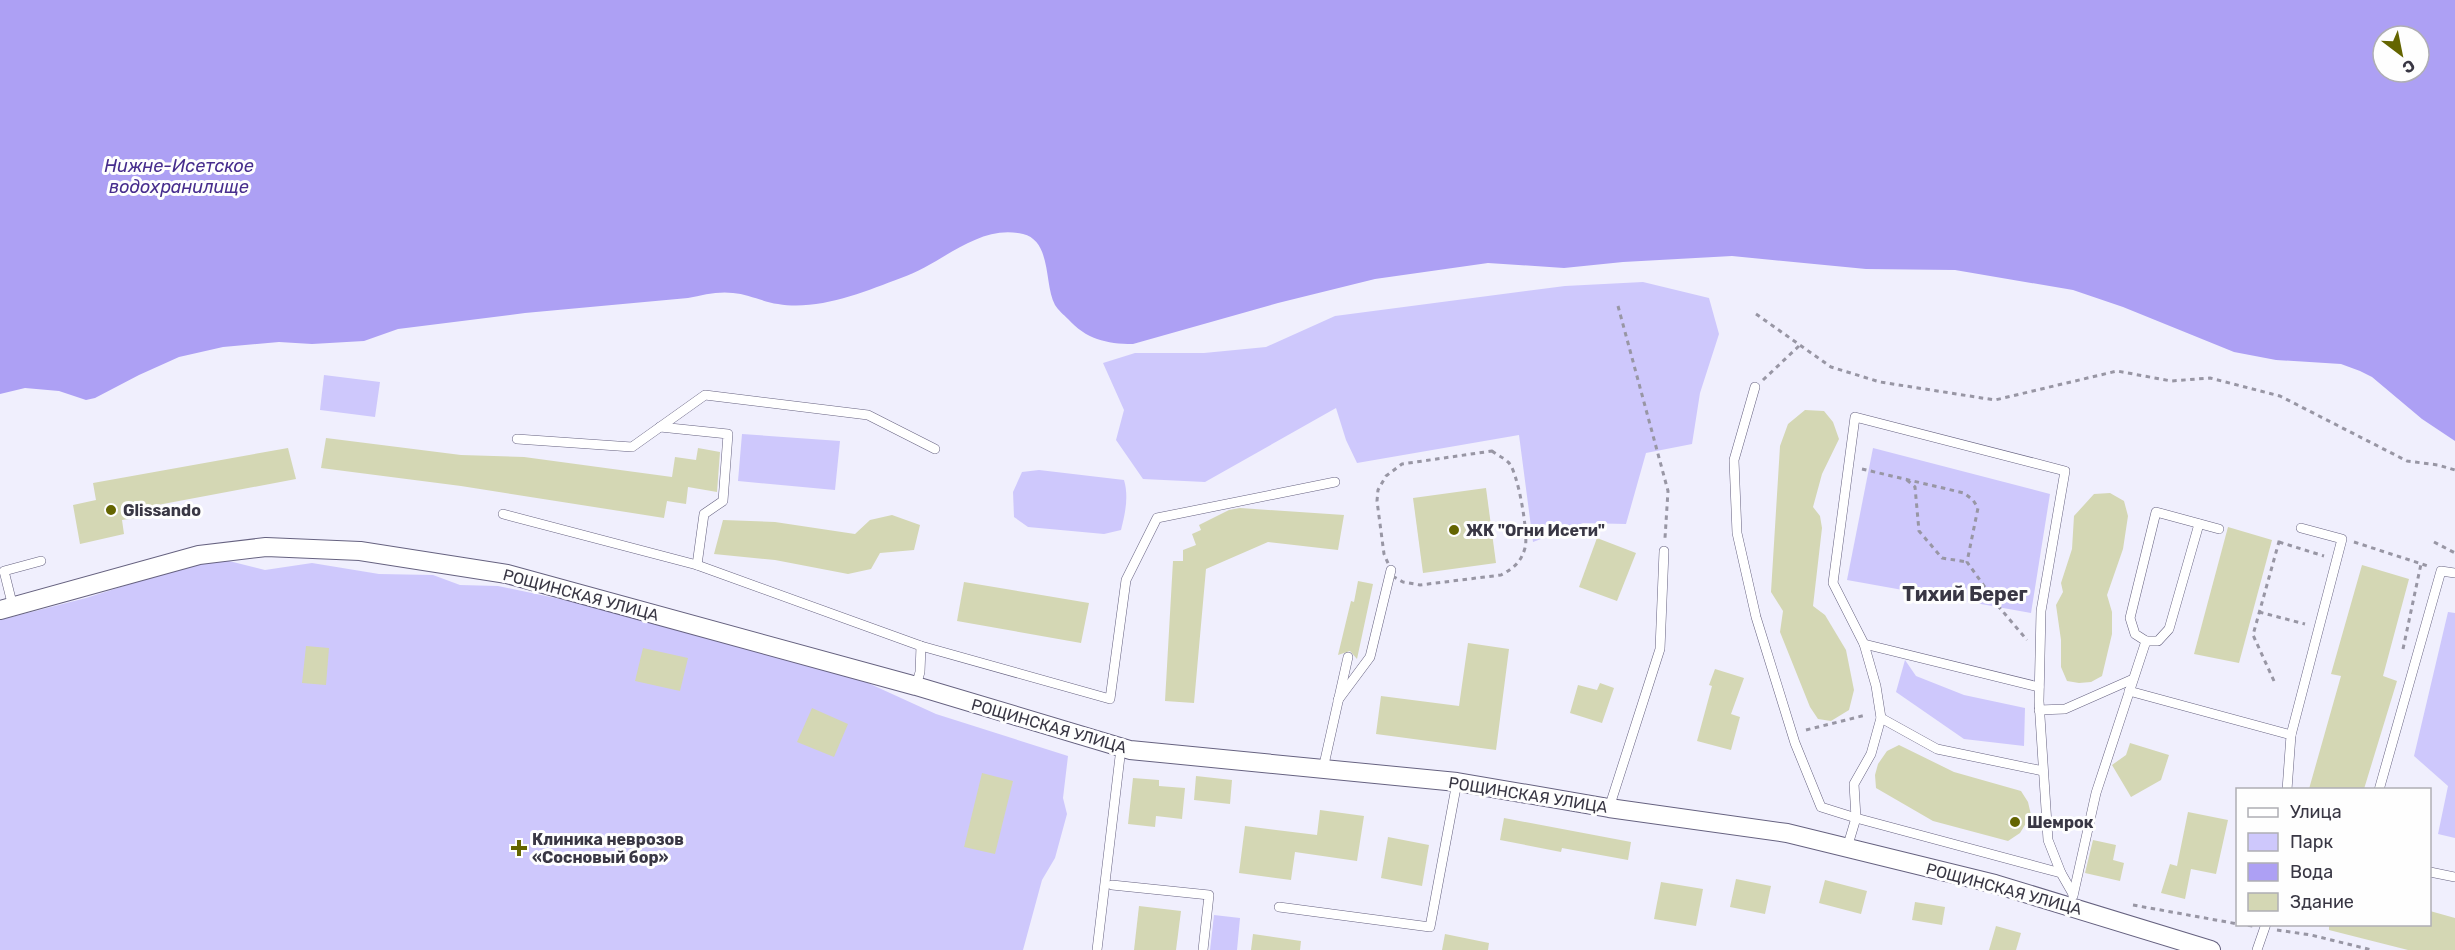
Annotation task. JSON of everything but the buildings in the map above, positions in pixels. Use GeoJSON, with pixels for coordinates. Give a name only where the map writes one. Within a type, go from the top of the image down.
{"type":"FeatureCollection","features":[{"type":"Feature","properties":{"kind":"street","name":"РОЩИНСКАЯ УЛИЦА"},"geometry":{"type":"LineString","coordinates":[[7,608],[199,555],[266,547],[360,551],[507,574],[916,686],[1121,748],[1456,782],[1609,808],[1787,833],[2072,901],[2211,950]]}},
{"type":"Feature","properties":{"kind":"lane"},"geometry":{"type":"LineString","coordinates":[[1755,387],[1734,460],[1737,533],[1756,616],[1792,734],[1821,807],[2061,873]]}},
{"type":"Feature","properties":{"kind":"lane"},"geometry":{"type":"LineString","coordinates":[[517,439],[632,447],[705,395],[868,414],[935,449]]}},
{"type":"Feature","properties":{"kind":"lane"},"geometry":{"type":"LineString","coordinates":[[1847,848],[1856,818],[1854,784],[1871,754],[1881,715],[1876,686],[1864,644],[1833,583],[1855,417],[2066,471],[2042,611],[2039,710],[2049,840],[2072,901]]}},
{"type":"Feature","properties":{"kind":"lane"},"geometry":{"type":"LineString","coordinates":[[660,427],[729,434],[723,501],[704,514],[697,565]]}},
{"type":"Feature","properties":{"kind":"lane"},"geometry":{"type":"LineString","coordinates":[[503,514],[697,565],[921,646],[1110,699],[1126,580],[1157,518],[1335,482]]}},
{"type":"Feature","properties":{"kind":"lane"},"geometry":{"type":"LineString","coordinates":[[2199,524],[2169,629],[2158,641],[2146,641],[2135,634],[2130,618],[2156,512],[2219,529]]}},
{"type":"Feature","properties":{"kind":"lane"},"geometry":{"type":"LineString","coordinates":[[2287,788],[2290,735],[2342,539],[2301,528]]}},
{"type":"Feature","properties":{"kind":"lane"},"geometry":{"type":"LineString","coordinates":[[1609,808],[1660,648],[1664,551]]}},
{"type":"Feature","properties":{"kind":"lane"},"geometry":{"type":"LineString","coordinates":[[7,608],[4,571],[41,561]]}},
{"type":"Feature","properties":{"kind":"lane"},"geometry":{"type":"LineString","coordinates":[[1338,700],[1370,657],[1391,570]]}},
{"type":"Feature","properties":{"kind":"lane"},"geometry":{"type":"LineString","coordinates":[[2379,788],[2441,571],[2455,573]]}},
{"type":"Feature","properties":{"kind":"lane"},"geometry":{"type":"LineString","coordinates":[[2072,901],[2096,793],[2146,641]]}},
{"type":"Feature","properties":{"kind":"lane"},"geometry":{"type":"LineString","coordinates":[[1864,644],[2039,687]]}},
{"type":"Feature","properties":{"kind":"lane"},"geometry":{"type":"LineString","coordinates":[[916,686],[920,672],[921,646]]}},
{"type":"Feature","properties":{"kind":"lane"},"geometry":{"type":"LineString","coordinates":[[1323,769],[1348,657]]}},
{"type":"Feature","properties":{"kind":"lane"},"geometry":{"type":"LineString","coordinates":[[2039,710],[2065,709],[2133,679]]}},
{"type":"Feature","properties":{"kind":"lane"},"geometry":{"type":"LineString","coordinates":[[2129,691],[2290,735]]}},
{"type":"Feature","properties":{"kind":"lane"},"geometry":{"type":"LineString","coordinates":[[1881,715],[1937,749],[2043,771]]}},
{"type":"Feature","properties":{"kind":"lane"},"geometry":{"type":"LineString","coordinates":[[1097,950],[1121,748]]}},
{"type":"Feature","properties":{"kind":"lane"},"geometry":{"type":"LineString","coordinates":[[1279,907],[1430,927],[1456,782]]}},
{"type":"Feature","properties":{"kind":"lane"},"geometry":{"type":"LineString","coordinates":[[2431,872],[2455,877]]}},
{"type":"Feature","properties":{"kind":"lane"},"geometry":{"type":"LineString","coordinates":[[1112,885],[1209,895],[1203,950]]}},
{"type":"Feature","properties":{"kind":"lane"},"geometry":{"type":"LineString","coordinates":[[2257,950],[2265,926]]}},
{"type":"Feature","properties":{"kind":"path"},"geometry":{"type":"LineString","coordinates":[[1618,306],[1668,491],[1664,551]]}},
{"type":"Feature","properties":{"kind":"path"},"geometry":{"type":"LineString","coordinates":[[1756,314],[1831,367],[1880,382],[1995,400],[2117,371],[2171,381],[2210,378],[2280,396],[2407,461],[2455,470]]}},
{"type":"Feature","properties":{"kind":"path"},"geometry":{"type":"LineString","coordinates":[[1755,387],[1800,345]]}},
{"type":"Feature","properties":{"kind":"path"},"geometry":{"type":"LineString","coordinates":[[1492,451],[1509,462],[1518,480],[1527,545],[1520,561],[1513,568],[1502,575],[1420,585],[1403,582],[1394,577],[1391,570],[1384,554],[1377,501],[1378,490],[1386,476],[1402,464],[1492,451]]}},
{"type":"Feature","properties":{"kind":"path"},"geometry":{"type":"LineString","coordinates":[[1869,470],[1964,493],[1973,500],[1978,508],[1967,562]]}},
{"type":"Feature","properties":{"kind":"path"},"geometry":{"type":"LineString","coordinates":[[1905,479],[1915,488],[1919,531],[1942,558],[1967,562],[1999,607],[2040,655]]}},
{"type":"Feature","properties":{"kind":"path"},"geometry":{"type":"LineString","coordinates":[[2342,539],[2441,571]]}},
{"type":"Feature","properties":{"kind":"path"},"geometry":{"type":"LineString","coordinates":[[2274,681],[2253,635],[2280,540],[2326,556],[2323,566]]}},
{"type":"Feature","properties":{"kind":"path"},"geometry":{"type":"LineString","coordinates":[[2434,542],[2455,553]]}},
{"type":"Feature","properties":{"kind":"path"},"geometry":{"type":"LineString","coordinates":[[2259,612],[2306,625],[2308,615]]}},
{"type":"Feature","properties":{"kind":"path"},"geometry":{"type":"LineString","coordinates":[[1792,734],[1881,715]]}},
{"type":"Feature","properties":{"kind":"path"},"geometry":{"type":"LineString","coordinates":[[2128,905],[2236,924]]}},
{"type":"Feature","properties":{"kind":"path"},"geometry":{"type":"LineString","coordinates":[[2311,935],[2372,950]]}},
{"type":"Feature","properties":{"kind":"green space"},"geometry":{"type":"Polygon","coordinates":[[[1643,282],[1709,298],[1719,334],[1700,393],[1692,444],[1646,453],[1626,524],[1583,523],[1533,542],[1519,435],[1357,463],[1346,440],[1336,408],[1205,482],[1143,479],[1116,440],[1124,410],[1103,363],[1135,353],[1204,353],[1266,347],[1335,316],[1565,286],[1643,282]]]}},
{"type":"Feature","properties":{"kind":"green space"},"geometry":{"type":"Polygon","coordinates":[[[324,375],[380,382],[375,417],[320,410],[324,375]]]}},
{"type":"Feature","properties":{"kind":"green space"},"geometry":{"type":"Polygon","coordinates":[[[742,434],[840,441],[835,490],[738,481],[742,434]]]}},
{"type":"Feature","properties":{"kind":"green space"},"geometry":{"type":"Polygon","coordinates":[[[1873,448],[2050,494],[2031,613],[1847,580],[1873,448]]]}},
{"type":"Feature","properties":{"kind":"green space"},"geometry":{"type":"Polygon","coordinates":[[[1039,470],[1124,480],[1126,499],[1121,530],[1104,534],[1028,527],[1014,517],[1013,492],[1022,472],[1039,470]]]}},
{"type":"Feature","properties":{"kind":"green space","name":"Клиника неврозов «Сосновый бор»"},"geometry":{"type":"Polygon","coordinates":[[[221,559],[265,570],[312,563],[379,574],[433,575],[460,585],[498,586],[645,617],[822,662],[936,714],[1068,756],[1063,798],[1067,814],[1055,858],[1042,880],[1023,950],[0,950],[0,620],[86,598],[187,566],[221,559]]]}},
{"type":"Feature","properties":{"kind":"green space"},"geometry":{"type":"Polygon","coordinates":[[[2448,612],[2455,613],[2455,838],[2438,834],[2448,786],[2414,756],[2448,612]]]}},
{"type":"Feature","properties":{"kind":"green space"},"geometry":{"type":"Polygon","coordinates":[[[1905,660],[1916,676],[1964,695],[2025,708],[2024,746],[1964,739],[1896,692],[1905,660]]]}},
{"type":"Feature","properties":{"kind":"green space"},"geometry":{"type":"Polygon","coordinates":[[[1214,915],[1240,918],[1237,950],[1210,950],[1214,915]]]}},
{"type":"Feature","properties":{"kind":"water","name":"Нижне-Исетское водохранилище"},"geometry":{"type":"Polygon","coordinates":[[[0,0],[2455,0],[2455,441],[2422,419],[2372,377],[2341,364],[2276,360],[2234,352],[2123,307],[2073,290],[1955,270],[1866,269],[1732,256],[1564,268],[1488,263],[1375,279],[1278,303],[1133,344],[1123,344],[1089,336],[1059,311],[1052,296],[1046,265],[1039,245],[1032,238],[1023,234],[1006,232],[991,234],[975,240],[901,278],[825,303],[778,304],[739,294],[722,293],[525,313],[398,329],[364,341],[312,344],[279,342],[223,347],[179,357],[95,398],[86,400],[59,391],[25,388],[0,394],[0,0]]]}},
{"type":"Feature","properties":{"kind":"place","name":"Glissando"},"geometry":{"type":"Point","coordinates":[111,510]}},
{"type":"Feature","properties":{"kind":"place","name":"ЖК \"Огни Исети\""},"geometry":{"type":"Point","coordinates":[1454,530]}},
{"type":"Feature","properties":{"kind":"place","name":"Шемрок"},"geometry":{"type":"Point","coordinates":[2015,822]}},
{"type":"Feature","properties":{"kind":"place","name":"Клиника неврозов «Сосновый бор»"},"geometry":{"type":"Point","coordinates":[519,848]}},
{"type":"Feature","properties":{"kind":"district","name":"Тихий Берег"},"geometry":{"type":"Point","coordinates":[1965,594]}}]}
